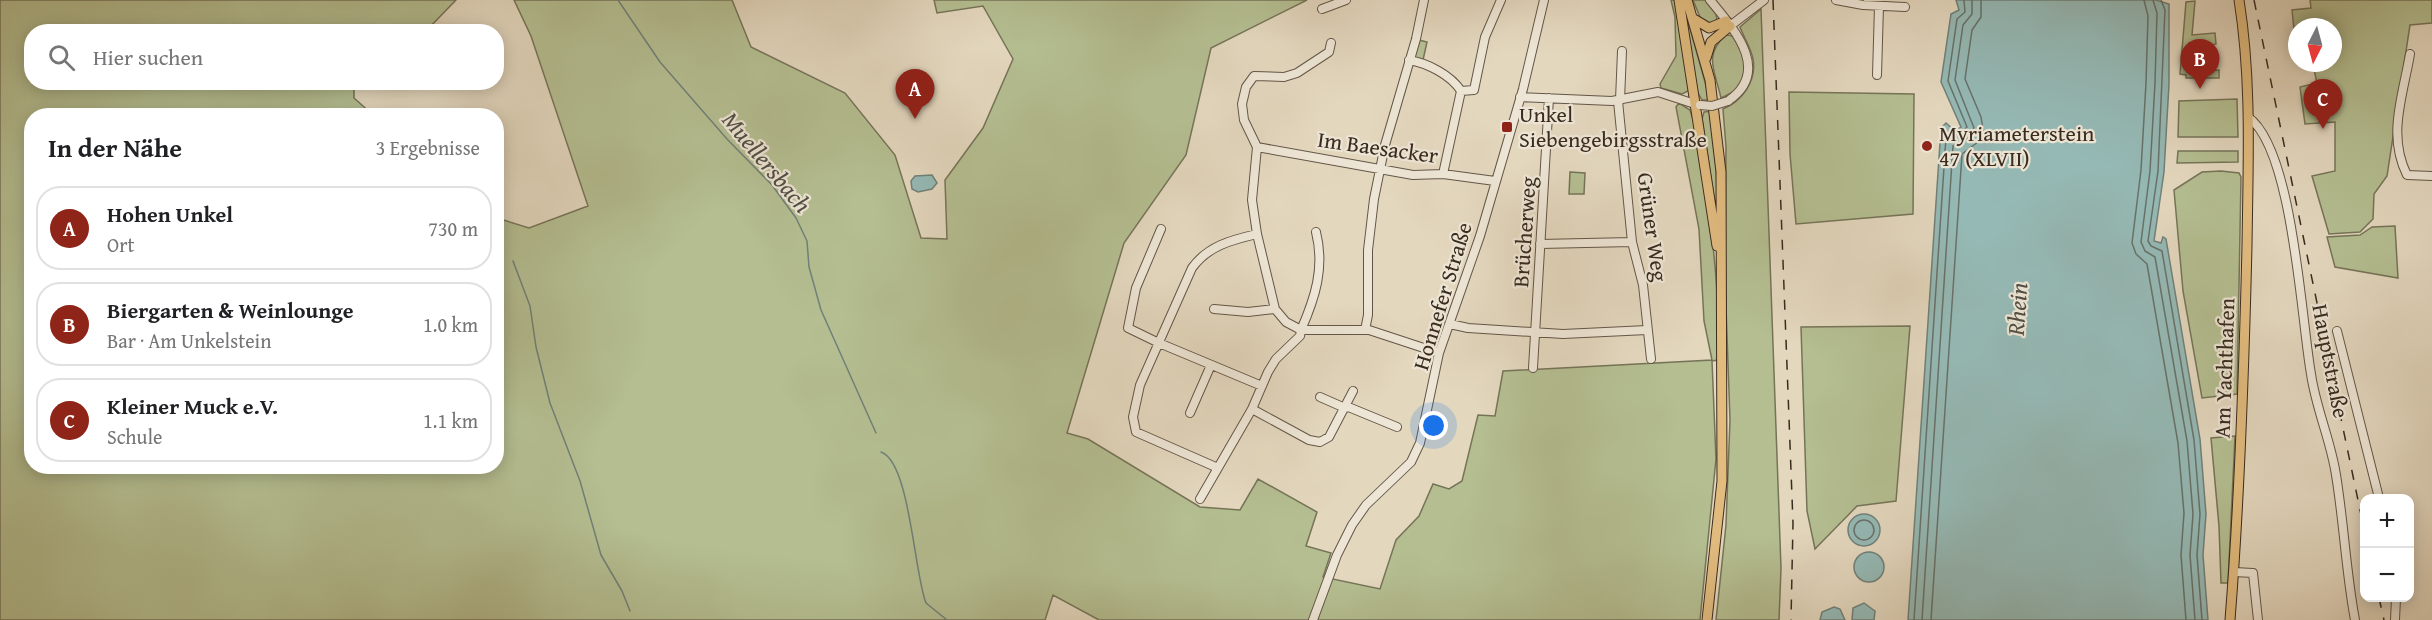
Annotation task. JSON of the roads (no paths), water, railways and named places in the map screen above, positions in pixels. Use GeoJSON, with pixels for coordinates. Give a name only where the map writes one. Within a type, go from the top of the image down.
{"type":"FeatureCollection","features":[{"type":"Feature","properties":{"kind":"main road"},"geometry":{"type":"LineString","coordinates":[[1679,0],[1697,105],[1717,250],[1722,260]]}},
{"type":"Feature","properties":{"kind":"main road"},"geometry":{"type":"LineString","coordinates":[[1687,0],[1706,60],[1720,154],[1722,481],[1707,620]]}},
{"type":"Feature","properties":{"kind":"main road","name":"Am Yachthafen"},"geometry":{"type":"LineString","coordinates":[[2230,620],[2243,406],[2248,117],[2246,44],[2239,0]]}},
{"type":"Feature","properties":{"kind":"main road"},"geometry":{"type":"LineString","coordinates":[[1693,17],[1709,28],[1728,23]]}},
{"type":"Feature","properties":{"kind":"main road"},"geometry":{"type":"LineString","coordinates":[[1706,60],[1711,42],[1728,23]]}},
{"type":"Feature","properties":{"kind":"street"},"geometry":{"type":"LineString","coordinates":[[1322,9],[1346,0]]}},
{"type":"Feature","properties":{"kind":"street"},"geometry":{"type":"LineString","coordinates":[[1365,330],[1368,315],[1370,231],[1380,168],[1424,0]]}},
{"type":"Feature","properties":{"kind":"street"},"geometry":{"type":"LineString","coordinates":[[1409,60],[1424,62],[1461,91],[1474,90],[1485,37],[1501,0]]}},
{"type":"Feature","properties":{"kind":"street","name":"Honnefer Straße"},"geometry":{"type":"LineString","coordinates":[[1313,620],[1330,571],[1352,525],[1366,505],[1411,462],[1420,443],[1439,353],[1468,277],[1520,97],[1544,0]]}},
{"type":"Feature","properties":{"kind":"street"},"geometry":{"type":"LineString","coordinates":[[1520,97],[1619,101],[1644,93],[1658,92],[1697,105],[1712,106],[1728,101],[1745,82],[1748,64],[1746,50],[1710,0]]}},
{"type":"Feature","properties":{"kind":"street"},"geometry":{"type":"LineString","coordinates":[[1728,23],[1764,0]]}},
{"type":"Feature","properties":{"kind":"street"},"geometry":{"type":"LineString","coordinates":[[1836,0],[1905,7]]}},
{"type":"Feature","properties":{"kind":"street"},"geometry":{"type":"LineString","coordinates":[[1877,75],[1881,4]]}},
{"type":"Feature","properties":{"kind":"street"},"geometry":{"type":"LineString","coordinates":[[1331,44],[1329,52],[1297,73],[1284,77],[1251,78],[1246,87],[1242,113],[1257,147],[1252,200],[1257,234],[1275,309],[1286,322],[1301,330],[1365,330],[1439,353]]}},
{"type":"Feature","properties":{"kind":"street","name":"Grüner Weg"},"geometry":{"type":"LineString","coordinates":[[1623,51],[1619,101],[1632,242],[1643,285],[1651,359]]}},
{"type":"Feature","properties":{"kind":"street"},"geometry":{"type":"LineString","coordinates":[[2410,54],[2397,121],[2397,144],[2407,175],[2432,176]]}},
{"type":"Feature","properties":{"kind":"street"},"geometry":{"type":"LineString","coordinates":[[1443,174],[1461,91]]}},
{"type":"Feature","properties":{"kind":"street","name":"Brücherweg"},"geometry":{"type":"LineString","coordinates":[[1533,368],[1549,98]]}},
{"type":"Feature","properties":{"kind":"street","name":"Hauptstraße"},"geometry":{"type":"LineString","coordinates":[[2248,117],[2257,124],[2264,137],[2278,171],[2284,195],[2313,387],[2337,476],[2345,562],[2355,620]]}},
{"type":"Feature","properties":{"kind":"street","name":"Im Baesacker"},"geometry":{"type":"LineString","coordinates":[[1257,147],[1413,174],[1443,174],[1495,181]]}},
{"type":"Feature","properties":{"kind":"street"},"geometry":{"type":"LineString","coordinates":[[1161,229],[1136,288],[1128,327],[1159,343],[1262,386]]}},
{"type":"Feature","properties":{"kind":"street"},"geometry":{"type":"LineString","coordinates":[[1200,499],[1252,409],[1276,359],[1296,341],[1301,330],[1318,285],[1316,232]]}},
{"type":"Feature","properties":{"kind":"street"},"geometry":{"type":"LineString","coordinates":[[1218,468],[1136,432],[1135,404],[1192,268],[1200,257],[1220,245],[1257,234]]}},
{"type":"Feature","properties":{"kind":"street"},"geometry":{"type":"LineString","coordinates":[[1540,244],[1632,242]]}},
{"type":"Feature","properties":{"kind":"street"},"geometry":{"type":"LineString","coordinates":[[1214,309],[1248,312],[1275,309]]}},
{"type":"Feature","properties":{"kind":"street"},"geometry":{"type":"LineString","coordinates":[[1450,324],[1468,328],[1589,334],[1647,330]]}},
{"type":"Feature","properties":{"kind":"street"},"geometry":{"type":"LineString","coordinates":[[2337,331],[2378,494]]}},
{"type":"Feature","properties":{"kind":"street"},"geometry":{"type":"LineString","coordinates":[[1190,413],[1211,364]]}},
{"type":"Feature","properties":{"kind":"street"},"geometry":{"type":"LineString","coordinates":[[1252,409],[1309,440],[1320,442],[1329,437],[1353,391]]}},
{"type":"Feature","properties":{"kind":"street"},"geometry":{"type":"LineString","coordinates":[[1320,397],[1398,427]]}},
{"type":"Feature","properties":{"kind":"street"},"geometry":{"type":"LineString","coordinates":[[2234,572],[2253,573],[2258,620]]}},
{"type":"Feature","properties":{"kind":"street"},"geometry":{"type":"LineString","coordinates":[[2395,620],[2396,602]]}},
{"type":"Feature","properties":{"kind":"water","name":"Rhein"},"geometry":{"type":"Polygon","coordinates":[[[1956,0],[2156,0],[2169,4],[2169,84],[2164,172],[2154,241],[2161,243],[2163,237],[2166,239],[2200,439],[2206,514],[2203,555],[2208,620],[1908,620],[1941,128],[1946,123],[1955,131],[1961,127],[1941,82],[1951,14],[1959,10],[1956,0]]]}},
{"type":"Feature","properties":{"kind":"water"},"geometry":{"type":"Polygon","coordinates":[[[932,175],[937,183],[932,189],[918,192],[912,189],[911,181],[915,176],[932,175]]]}},
{"type":"Feature","properties":{"kind":"water"},"geometry":{"type":"Polygon","coordinates":[[[1864,514],[1875,519],[1880,530],[1875,541],[1864,546],[1853,541],[1848,530],[1853,519],[1864,514]]]}},
{"type":"Feature","properties":{"kind":"water"},"geometry":{"type":"Polygon","coordinates":[[[1869,552],[1880,556],[1884,567],[1880,578],[1869,582],[1858,578],[1854,567],[1858,556],[1869,552]]]}},
{"type":"Feature","properties":{"kind":"water"},"geometry":{"type":"Polygon","coordinates":[[[1864,603],[1875,611],[1874,620],[1852,620],[1853,608],[1864,603]]]}},
{"type":"Feature","properties":{"kind":"water"},"geometry":{"type":"Polygon","coordinates":[[[1834,607],[1840,609],[1845,620],[1820,620],[1822,612],[1834,607]]]}},
{"type":"Feature","properties":{"kind":"waterway","name":"Muellersbach"},"geometry":{"type":"LineString","coordinates":[[618,0],[660,62],[727,139],[772,185],[796,218],[807,241],[809,267],[821,310],[876,433]]}},
{"type":"Feature","properties":{"kind":"waterway"},"geometry":{"type":"LineString","coordinates":[[513,261],[530,306],[536,347],[550,403],[580,481],[601,555],[622,591],[630,611]]}},
{"type":"Feature","properties":{"kind":"waterway","name":"Muellersbach"},"geometry":{"type":"LineString","coordinates":[[881,452],[891,460],[905,496],[926,603],[947,620]]}},
{"type":"Feature","properties":{"kind":"railway"},"geometry":{"type":"LineString","coordinates":[[1773,0],[1793,523],[1791,620]]}},
{"type":"Feature","properties":{"kind":"railway"},"geometry":{"type":"LineString","coordinates":[[2254,0],[2360,510]]}},
{"type":"Feature","properties":{"kind":"railway"},"geometry":{"type":"LineString","coordinates":[[2380,602],[2384,620]]}},
{"type":"Feature","properties":{"kind":"place","name":"Biergarten & Weinlounge"},"geometry":{"type":"Point","coordinates":[2200,89]}},
{"type":"Feature","properties":{"kind":"place","name":"Hohen Unkel"},"geometry":{"type":"Point","coordinates":[915,119]}},
{"type":"Feature","properties":{"kind":"place","name":"Unkel Siebengebirgsstraße"},"geometry":{"type":"Point","coordinates":[1507,127]}},
{"type":"Feature","properties":{"kind":"place","name":"Kleiner Muck e.V."},"geometry":{"type":"Point","coordinates":[2323,129]}},
{"type":"Feature","properties":{"kind":"place","name":"Myriameterstein 47 (XLVII)"},"geometry":{"type":"Point","coordinates":[1927,146]}}]}
